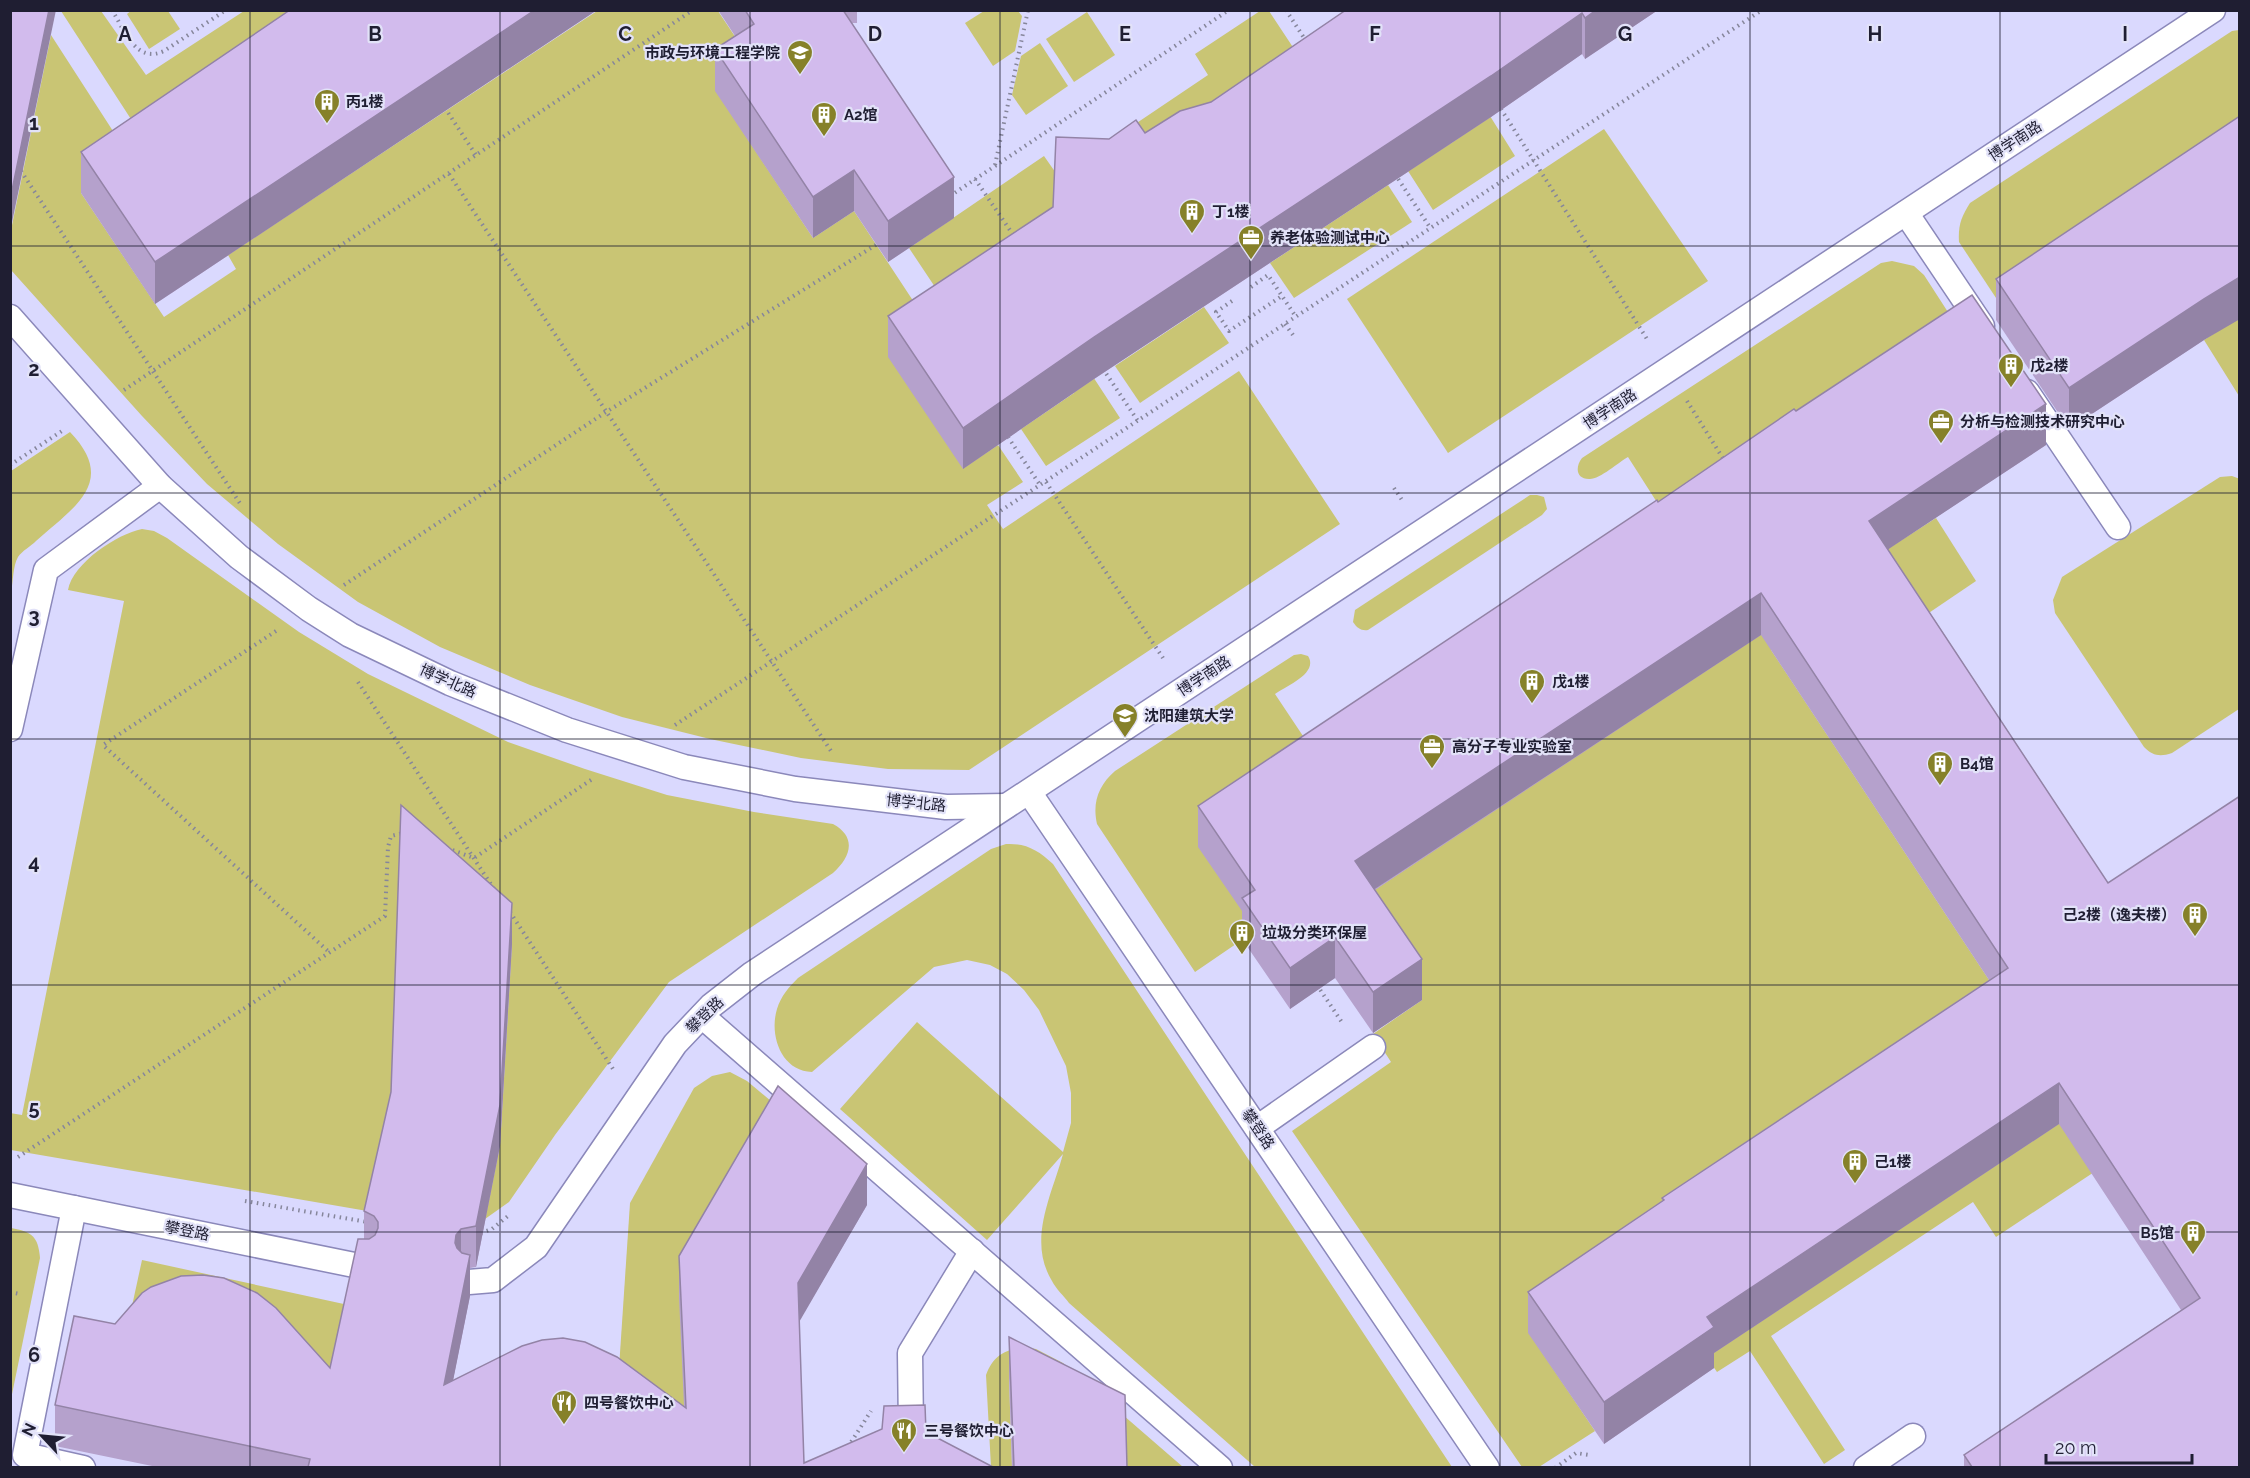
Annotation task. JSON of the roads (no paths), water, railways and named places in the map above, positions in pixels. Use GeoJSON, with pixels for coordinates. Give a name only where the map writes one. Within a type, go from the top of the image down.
{"type":"FeatureCollection","features":[{"type":"Feature","properties":{"kind":"lane","name":"博学南路"},"geometry":{"type":"LineString","coordinates":[[1006,806],[2213,10]]}},
{"type":"Feature","properties":{"kind":"lane"},"geometry":{"type":"LineString","coordinates":[[1906,213],[1992,340]]}},
{"type":"Feature","properties":{"kind":"lane","name":"博学北路"},"geometry":{"type":"LineString","coordinates":[[10,317],[160,486],[239,557],[309,609],[350,635],[450,683],[567,730],[695,769],[795,789],[946,807],[1006,806]]}},
{"type":"Feature","properties":{"kind":"lane"},"geometry":{"type":"LineString","coordinates":[[2012,370],[2118,527]]}},
{"type":"Feature","properties":{"kind":"lane"},"geometry":{"type":"LineString","coordinates":[[10,729],[19,646],[46,570],[160,486]]}},
{"type":"Feature","properties":{"kind":"lane","name":"攀登路"},"geometry":{"type":"LineString","coordinates":[[1029,792],[1487,1467]]}},
{"type":"Feature","properties":{"kind":"lane","name":"攀登路"},"geometry":{"type":"LineString","coordinates":[[469,1282],[493,1280],[536,1247],[675,1044],[702,1016],[752,974],[1006,806]]}},
{"type":"Feature","properties":{"kind":"lane"},"geometry":{"type":"LineString","coordinates":[[702,1016],[1220,1467]]}},
{"type":"Feature","properties":{"kind":"lane"},"geometry":{"type":"LineString","coordinates":[[1257,1128],[1368,1051]]}},
{"type":"Feature","properties":{"kind":"lane","name":"攀登路"},"geometry":{"type":"LineString","coordinates":[[10,1195],[364,1267]]}},
{"type":"Feature","properties":{"kind":"lane"},"geometry":{"type":"LineString","coordinates":[[74,1208],[25,1455],[83,1467]]}},
{"type":"Feature","properties":{"kind":"lane"},"geometry":{"type":"LineString","coordinates":[[911,1429],[910,1353],[972,1251]]}},
{"type":"Feature","properties":{"kind":"lane"},"geometry":{"type":"LineString","coordinates":[[1866,1467],[1913,1436]]}},
{"type":"Feature","properties":{"kind":"place","name":"市政与环境工程学院"},"geometry":{"type":"Point","coordinates":[800,76]}},
{"type":"Feature","properties":{"kind":"place","name":"丙1楼"},"geometry":{"type":"Point","coordinates":[327,125]}},
{"type":"Feature","properties":{"kind":"place","name":"A2馆"},"geometry":{"type":"Point","coordinates":[824,138]}},
{"type":"Feature","properties":{"kind":"place","name":"丁1楼"},"geometry":{"type":"Point","coordinates":[1192,235]}},
{"type":"Feature","properties":{"kind":"place","name":"养老体验测试中心"},"geometry":{"type":"Point","coordinates":[1251,261]}},
{"type":"Feature","properties":{"kind":"place","name":"戊2楼"},"geometry":{"type":"Point","coordinates":[2011,389]}},
{"type":"Feature","properties":{"kind":"place","name":"分析与检测技术研究中心"},"geometry":{"type":"Point","coordinates":[1941,445]}},
{"type":"Feature","properties":{"kind":"place","name":"戊1楼"},"geometry":{"type":"Point","coordinates":[1532,705]}},
{"type":"Feature","properties":{"kind":"place","name":"沈阳建筑大学"},"geometry":{"type":"Point","coordinates":[1125,739]}},
{"type":"Feature","properties":{"kind":"place","name":"高分子专业实验室"},"geometry":{"type":"Point","coordinates":[1432,770]}},
{"type":"Feature","properties":{"kind":"place","name":"B4馆"},"geometry":{"type":"Point","coordinates":[1940,787]}},
{"type":"Feature","properties":{"kind":"place","name":"己2楼（逸夫楼）"},"geometry":{"type":"Point","coordinates":[2195,938]}},
{"type":"Feature","properties":{"kind":"place","name":"垃圾分类环保屋"},"geometry":{"type":"Point","coordinates":[1242,956]}},
{"type":"Feature","properties":{"kind":"place","name":"己1楼"},"geometry":{"type":"Point","coordinates":[1855,1185]}},
{"type":"Feature","properties":{"kind":"place","name":"B5馆"},"geometry":{"type":"Point","coordinates":[2193,1256]}},
{"type":"Feature","properties":{"kind":"place","name":"四号餐饮中心"},"geometry":{"type":"Point","coordinates":[564,1426]}},
{"type":"Feature","properties":{"kind":"place","name":"三号餐饮中心"},"geometry":{"type":"Point","coordinates":[904,1454]}}]}
